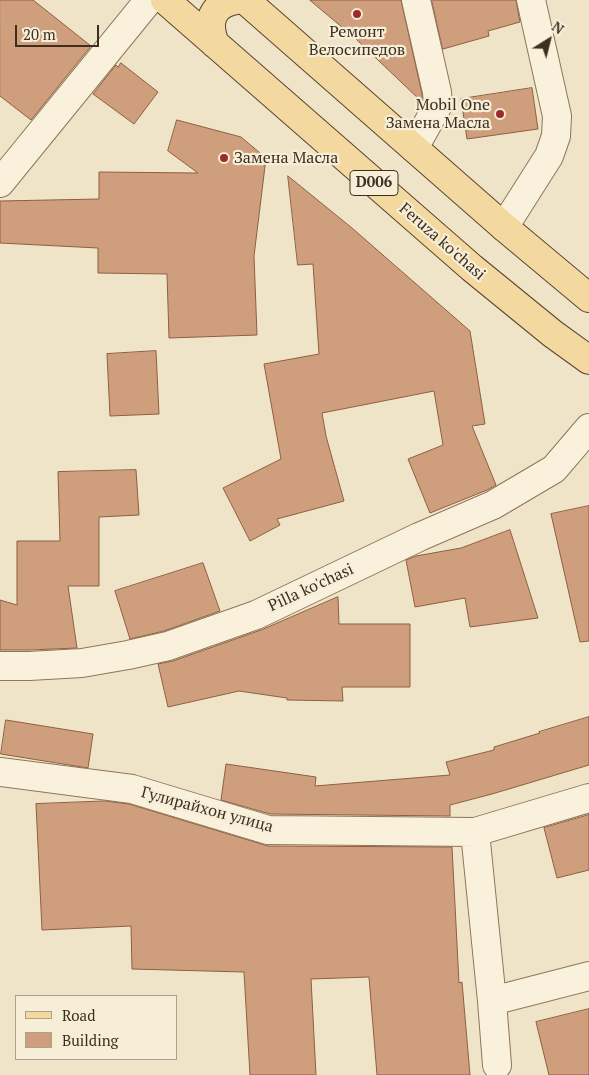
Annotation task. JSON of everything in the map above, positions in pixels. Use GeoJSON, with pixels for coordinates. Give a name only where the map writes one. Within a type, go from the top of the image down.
{"type":"FeatureCollection","features":[{"type":"Feature","properties":{"kind":"main road","name":"Feruza ko'chasi"},"geometry":{"type":"LineString","coordinates":[[165,0],[472,268],[553,334],[589,360]]}},
{"type":"Feature","properties":{"kind":"main road"},"geometry":{"type":"LineString","coordinates":[[215,44],[211,27],[211,19],[215,11],[221,5],[230,1],[242,0],[504,227],[589,298]]}},
{"type":"Feature","properties":{"kind":"street"},"geometry":{"type":"LineString","coordinates":[[0,183],[149,0]]}},
{"type":"Feature","properties":{"kind":"street"},"geometry":{"type":"LineString","coordinates":[[414,148],[438,105],[437,92],[416,0]]}},
{"type":"Feature","properties":{"kind":"street"},"geometry":{"type":"LineString","coordinates":[[504,227],[549,156],[556,136],[557,116],[530,0]]}},
{"type":"Feature","properties":{"kind":"street","name":"Pilla ko'chasi"},"geometry":{"type":"LineString","coordinates":[[0,666],[82,663],[128,655],[168,646],[256,615],[419,537],[493,505],[554,469],[589,428]]}},
{"type":"Feature","properties":{"kind":"street","name":"Гулирайхон улица"},"geometry":{"type":"LineString","coordinates":[[0,772],[132,789],[268,830],[475,832],[589,798]]}},
{"type":"Feature","properties":{"kind":"street"},"geometry":{"type":"LineString","coordinates":[[475,832],[492,1001],[496,1064]]}},
{"type":"Feature","properties":{"kind":"street"},"geometry":{"type":"LineString","coordinates":[[492,1001],[589,976]]}},
{"type":"Feature","properties":{"kind":"building"},"geometry":{"type":"Polygon","coordinates":[[[0,0],[33,0],[91,46],[31,120],[0,96],[0,0]]]}},
{"type":"Feature","properties":{"kind":"building"},"geometry":{"type":"Polygon","coordinates":[[[310,0],[401,0],[422,94],[422,102],[356,39],[310,0]]]}},
{"type":"Feature","properties":{"kind":"building"},"geometry":{"type":"Polygon","coordinates":[[[432,0],[516,0],[520,22],[488,31],[489,36],[443,49],[432,0]]]}},
{"type":"Feature","properties":{"kind":"building"},"geometry":{"type":"Polygon","coordinates":[[[121,63],[158,92],[134,124],[93,94],[116,65],[118,67],[121,63]]]}},
{"type":"Feature","properties":{"kind":"building"},"geometry":{"type":"Polygon","coordinates":[[[532,88],[538,129],[467,139],[461,99],[532,88]]]}},
{"type":"Feature","properties":{"kind":"building"},"geometry":{"type":"Polygon","coordinates":[[[177,120],[241,137],[266,158],[254,256],[257,335],[169,338],[167,274],[98,273],[98,248],[0,243],[0,201],[99,199],[99,172],[198,173],[168,151],[177,120]]]}},
{"type":"Feature","properties":{"kind":"building"},"geometry":{"type":"Polygon","coordinates":[[[288,176],[352,228],[470,331],[485,424],[472,426],[496,485],[430,513],[408,459],[443,445],[434,391],[322,413],[326,436],[344,501],[277,519],[280,525],[250,541],[223,488],[281,459],[264,364],[319,354],[313,264],[298,265],[288,176]]]}},
{"type":"Feature","properties":{"kind":"building"},"geometry":{"type":"Polygon","coordinates":[[[156,351],[159,414],[110,416],[107,354],[156,351]]]}},
{"type":"Feature","properties":{"kind":"building"},"geometry":{"type":"Polygon","coordinates":[[[136,470],[139,515],[99,517],[99,586],[68,586],[77,648],[0,650],[0,600],[17,605],[17,541],[60,541],[58,472],[136,470]]]}},
{"type":"Feature","properties":{"kind":"building"},"geometry":{"type":"Polygon","coordinates":[[[589,506],[589,641],[580,642],[551,514],[589,506]]]}},
{"type":"Feature","properties":{"kind":"building"},"geometry":{"type":"Polygon","coordinates":[[[510,530],[538,618],[470,627],[465,598],[415,607],[406,560],[416,556],[461,548],[510,530]]]}},
{"type":"Feature","properties":{"kind":"building"},"geometry":{"type":"Polygon","coordinates":[[[203,563],[220,611],[164,631],[130,639],[115,591],[203,563]]]}},
{"type":"Feature","properties":{"kind":"building"},"geometry":{"type":"Polygon","coordinates":[[[338,597],[339,624],[410,624],[410,687],[342,687],[343,701],[287,700],[287,698],[239,691],[168,707],[158,664],[173,661],[261,630],[338,597]]]}},
{"type":"Feature","properties":{"kind":"building"},"geometry":{"type":"Polygon","coordinates":[[[589,717],[589,765],[450,805],[450,816],[270,814],[221,800],[226,764],[316,777],[315,786],[450,775],[446,762],[494,750],[494,747],[589,717]]]}},
{"type":"Feature","properties":{"kind":"building"},"geometry":{"type":"Polygon","coordinates":[[[6,720],[93,734],[88,768],[1,754],[6,720]]]}},
{"type":"Feature","properties":{"kind":"building"},"geometry":{"type":"Polygon","coordinates":[[[105,801],[129,804],[268,846],[452,847],[459,983],[462,982],[470,1075],[377,1075],[369,977],[311,979],[316,1075],[250,1075],[244,972],[132,969],[131,926],[42,930],[36,804],[105,801]]]}},
{"type":"Feature","properties":{"kind":"building"},"geometry":{"type":"Polygon","coordinates":[[[589,815],[589,870],[557,878],[544,828],[589,815]]]}},
{"type":"Feature","properties":{"kind":"building"},"geometry":{"type":"Polygon","coordinates":[[[589,1009],[589,1075],[549,1075],[536,1022],[589,1009]]]}},
{"type":"Feature","properties":{"kind":"place","name":"Ремонт Велосипедов"},"geometry":{"type":"Point","coordinates":[357,14]}},
{"type":"Feature","properties":{"kind":"place","name":"Mobil One Замена Масла"},"geometry":{"type":"Point","coordinates":[500,114]}},
{"type":"Feature","properties":{"kind":"place","name":"Замена Масла"},"geometry":{"type":"Point","coordinates":[224,158]}}]}
